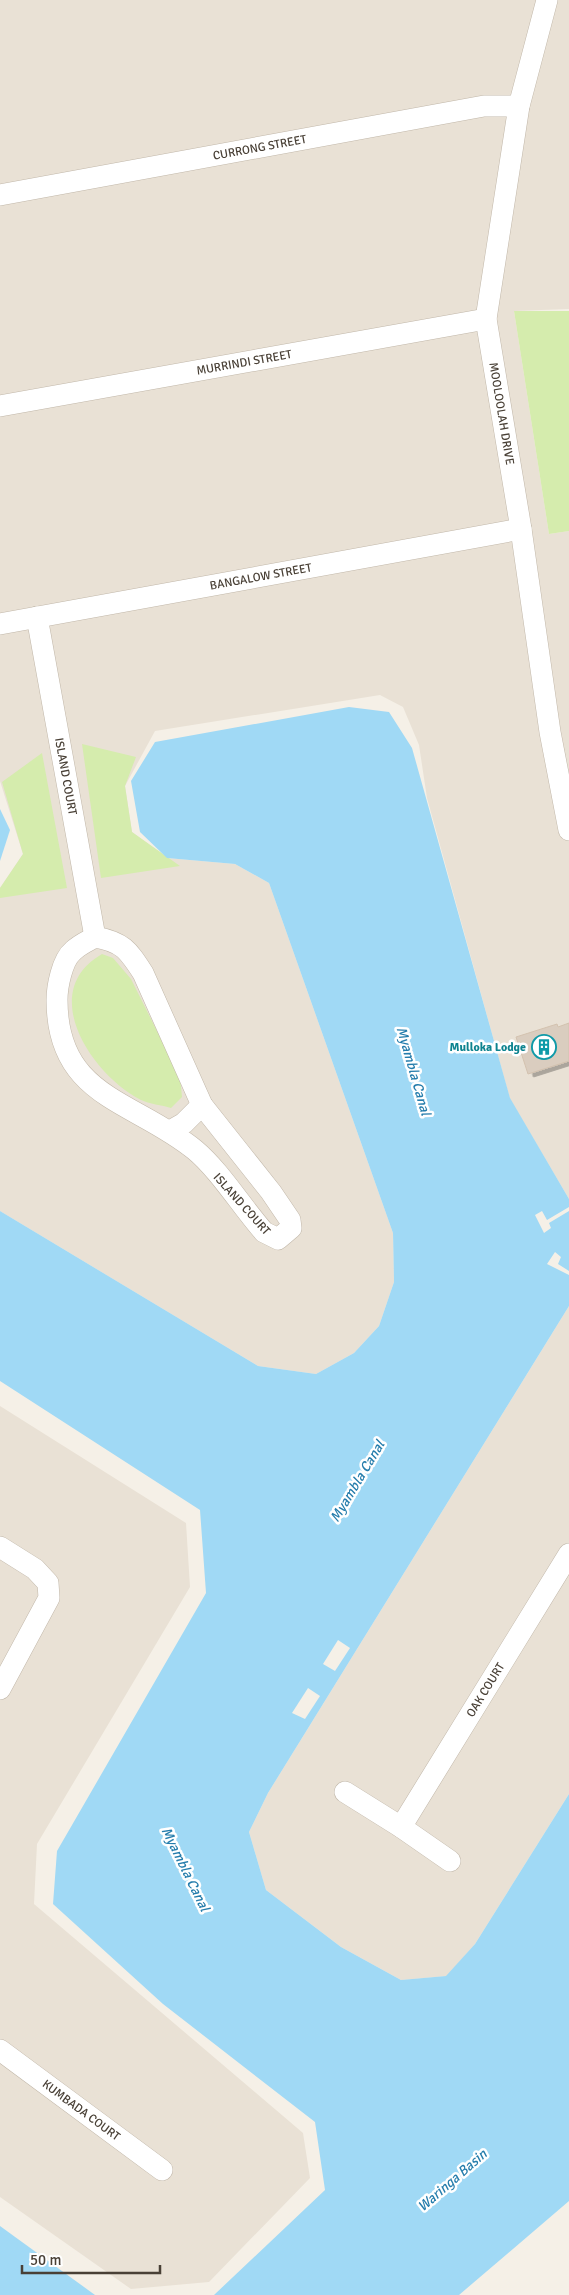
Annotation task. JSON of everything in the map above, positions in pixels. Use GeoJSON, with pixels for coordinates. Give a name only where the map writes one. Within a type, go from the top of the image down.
{"type":"FeatureCollection","features":[{"type":"Feature","properties":{"kind":"street","name":"MOOLOOLAH DRIVE"},"geometry":{"type":"LineString","coordinates":[[547,0],[518,106],[486,319],[520,529],[559,730],[569,830]]}},
{"type":"Feature","properties":{"kind":"street","name":"CURRONG STREET"},"geometry":{"type":"LineString","coordinates":[[0,195],[484,106],[518,106]]}},
{"type":"Feature","properties":{"kind":"street","name":"MURRINDI STREET"},"geometry":{"type":"LineString","coordinates":[[0,406],[486,319]]}},
{"type":"Feature","properties":{"kind":"street","name":"BANGALOW STREET"},"geometry":{"type":"LineString","coordinates":[[0,624],[520,529]]}},
{"type":"Feature","properties":{"kind":"street","name":"ISLAND COURT"},"geometry":{"type":"LineString","coordinates":[[37,617],[95,936]]}},
{"type":"Feature","properties":{"kind":"street","name":"ISLAND COURT"},"geometry":{"type":"LineString","coordinates":[[95,936],[115,940],[133,956],[144,973],[202,1105],[271,1192],[290,1220],[291,1228],[278,1239],[268,1236],[197,1152],[170,1131],[123,1106],[84,1080],[68,1057],[60,1035],[57,984],[72,952],[95,936]]}},
{"type":"Feature","properties":{"kind":"street"},"geometry":{"type":"LineString","coordinates":[[170,1131],[184,1123],[202,1105]]}},
{"type":"Feature","properties":{"kind":"street"},"geometry":{"type":"LineString","coordinates":[[0,1546],[36,1569],[48,1583],[49,1598],[0,1688]]}},
{"type":"Feature","properties":{"kind":"street","name":"OAK COURT"},"geometry":{"type":"LineString","coordinates":[[401,1827],[569,1554]]}},
{"type":"Feature","properties":{"kind":"street"},"geometry":{"type":"LineString","coordinates":[[345,1792],[401,1827],[450,1861]]}},
{"type":"Feature","properties":{"kind":"street","name":"KUMBADA COURT"},"geometry":{"type":"LineString","coordinates":[[0,2050],[162,2170]]}},
{"type":"Feature","properties":{"kind":"shaded area"},"geometry":{"type":"Polygon","coordinates":[[[0,0],[569,0],[569,309],[514,311],[549,534],[569,531],[569,1199],[510,1099],[427,798],[419,745],[403,707],[380,695],[155,731],[125,786],[132,832],[167,858],[235,864],[269,883],[393,1233],[394,1282],[379,1326],[354,1353],[316,1374],[258,1366],[0,1211],[0,888],[23,854],[0,781],[0,0]]]}},
{"type":"Feature","properties":{"kind":"shaded area"},"geometry":{"type":"Polygon","coordinates":[[[569,1306],[569,1794],[475,1944],[447,1976],[401,1980],[341,1947],[266,1890],[249,1832],[268,1793],[569,1306]]]}},
{"type":"Feature","properties":{"kind":"shaded area"},"geometry":{"type":"Polygon","coordinates":[[[0,1406],[186,1523],[190,1587],[37,1844],[34,1904],[303,2133],[310,2178],[209,2282],[131,2289],[0,2197],[0,1406]]]}},
{"type":"Feature","properties":{"kind":"green space"},"geometry":{"type":"Polygon","coordinates":[[[514,311],[569,311],[569,531],[549,534],[514,311]]]}},
{"type":"Feature","properties":{"kind":"green space"},"geometry":{"type":"Polygon","coordinates":[[[82,744],[136,757],[125,786],[132,832],[180,866],[101,878],[82,744]]]}},
{"type":"Feature","properties":{"kind":"green space"},"geometry":{"type":"Polygon","coordinates":[[[42,753],[67,888],[0,898],[0,888],[23,854],[2,782],[42,753]]]}},
{"type":"Feature","properties":{"kind":"green space"},"geometry":{"type":"Polygon","coordinates":[[[102,954],[113,958],[131,979],[180,1077],[182,1097],[171,1108],[141,1100],[123,1088],[105,1072],[90,1053],[78,1032],[72,1010],[73,989],[83,970],[102,954]]]}},
{"type":"Feature","properties":{"kind":"water"},"geometry":{"type":"Polygon","coordinates":[[[349,707],[389,712],[412,748],[510,1098],[569,1199],[569,1306],[268,1793],[249,1832],[266,1890],[341,1947],[401,1980],[446,1976],[475,1944],[569,1794],[569,2201],[459,2295],[214,2295],[325,2190],[315,2122],[163,2004],[53,1904],[57,1851],[206,1593],[200,1510],[0,1381],[0,1211],[258,1366],[316,1374],[354,1353],[379,1326],[394,1282],[393,1233],[269,883],[235,864],[167,858],[140,832],[131,781],[155,742],[349,707]]]}},
{"type":"Feature","properties":{"kind":"water"},"geometry":{"type":"Polygon","coordinates":[[[0,809],[10,830],[0,861],[0,809]]]}},
{"type":"Feature","properties":{"kind":"water"},"geometry":{"type":"Polygon","coordinates":[[[0,2226],[95,2295],[0,2295],[0,2226]]]}},
{"type":"Feature","properties":{"kind":"pier"},"geometry":{"type":"Polygon","coordinates":[[[569,1207],[569,1211],[549,1223],[551,1228],[544,1233],[535,1215],[542,1211],[547,1220],[569,1207]]]}},
{"type":"Feature","properties":{"kind":"pier"},"geometry":{"type":"Polygon","coordinates":[[[555,1252],[561,1257],[558,1264],[569,1271],[569,1275],[547,1264],[555,1252]]]}},
{"type":"Feature","properties":{"kind":"pier"},"geometry":{"type":"Polygon","coordinates":[[[338,1640],[350,1648],[335,1671],[323,1664],[338,1640]]]}},
{"type":"Feature","properties":{"kind":"pier"},"geometry":{"type":"Polygon","coordinates":[[[308,1688],[320,1696],[305,1719],[292,1713],[308,1688]]]}},
{"type":"Feature","properties":{"kind":"building","name":"Mulloka Lodge"},"geometry":{"type":"Polygon","coordinates":[[[569,1023],[569,1061],[528,1074],[516,1037],[557,1024],[558,1027],[569,1023]]]}},
{"type":"Feature","properties":{"kind":"place","name":"Mulloka Lodge"},"geometry":{"type":"Point","coordinates":[544,1047]}},
{"type":"Feature","properties":{"kind":"water label","name":"Myambla Canal"},"geometry":{"type":"Point","coordinates":[414,1071]}},
{"type":"Feature","properties":{"kind":"water label","name":"Myambla Canal"},"geometry":{"type":"Point","coordinates":[357,1481]}},
{"type":"Feature","properties":{"kind":"water label","name":"Myambla Canal"},"geometry":{"type":"Point","coordinates":[186,1869]}},
{"type":"Feature","properties":{"kind":"water label","name":"Waringa Basin"},"geometry":{"type":"Point","coordinates":[452,2180]}}]}
